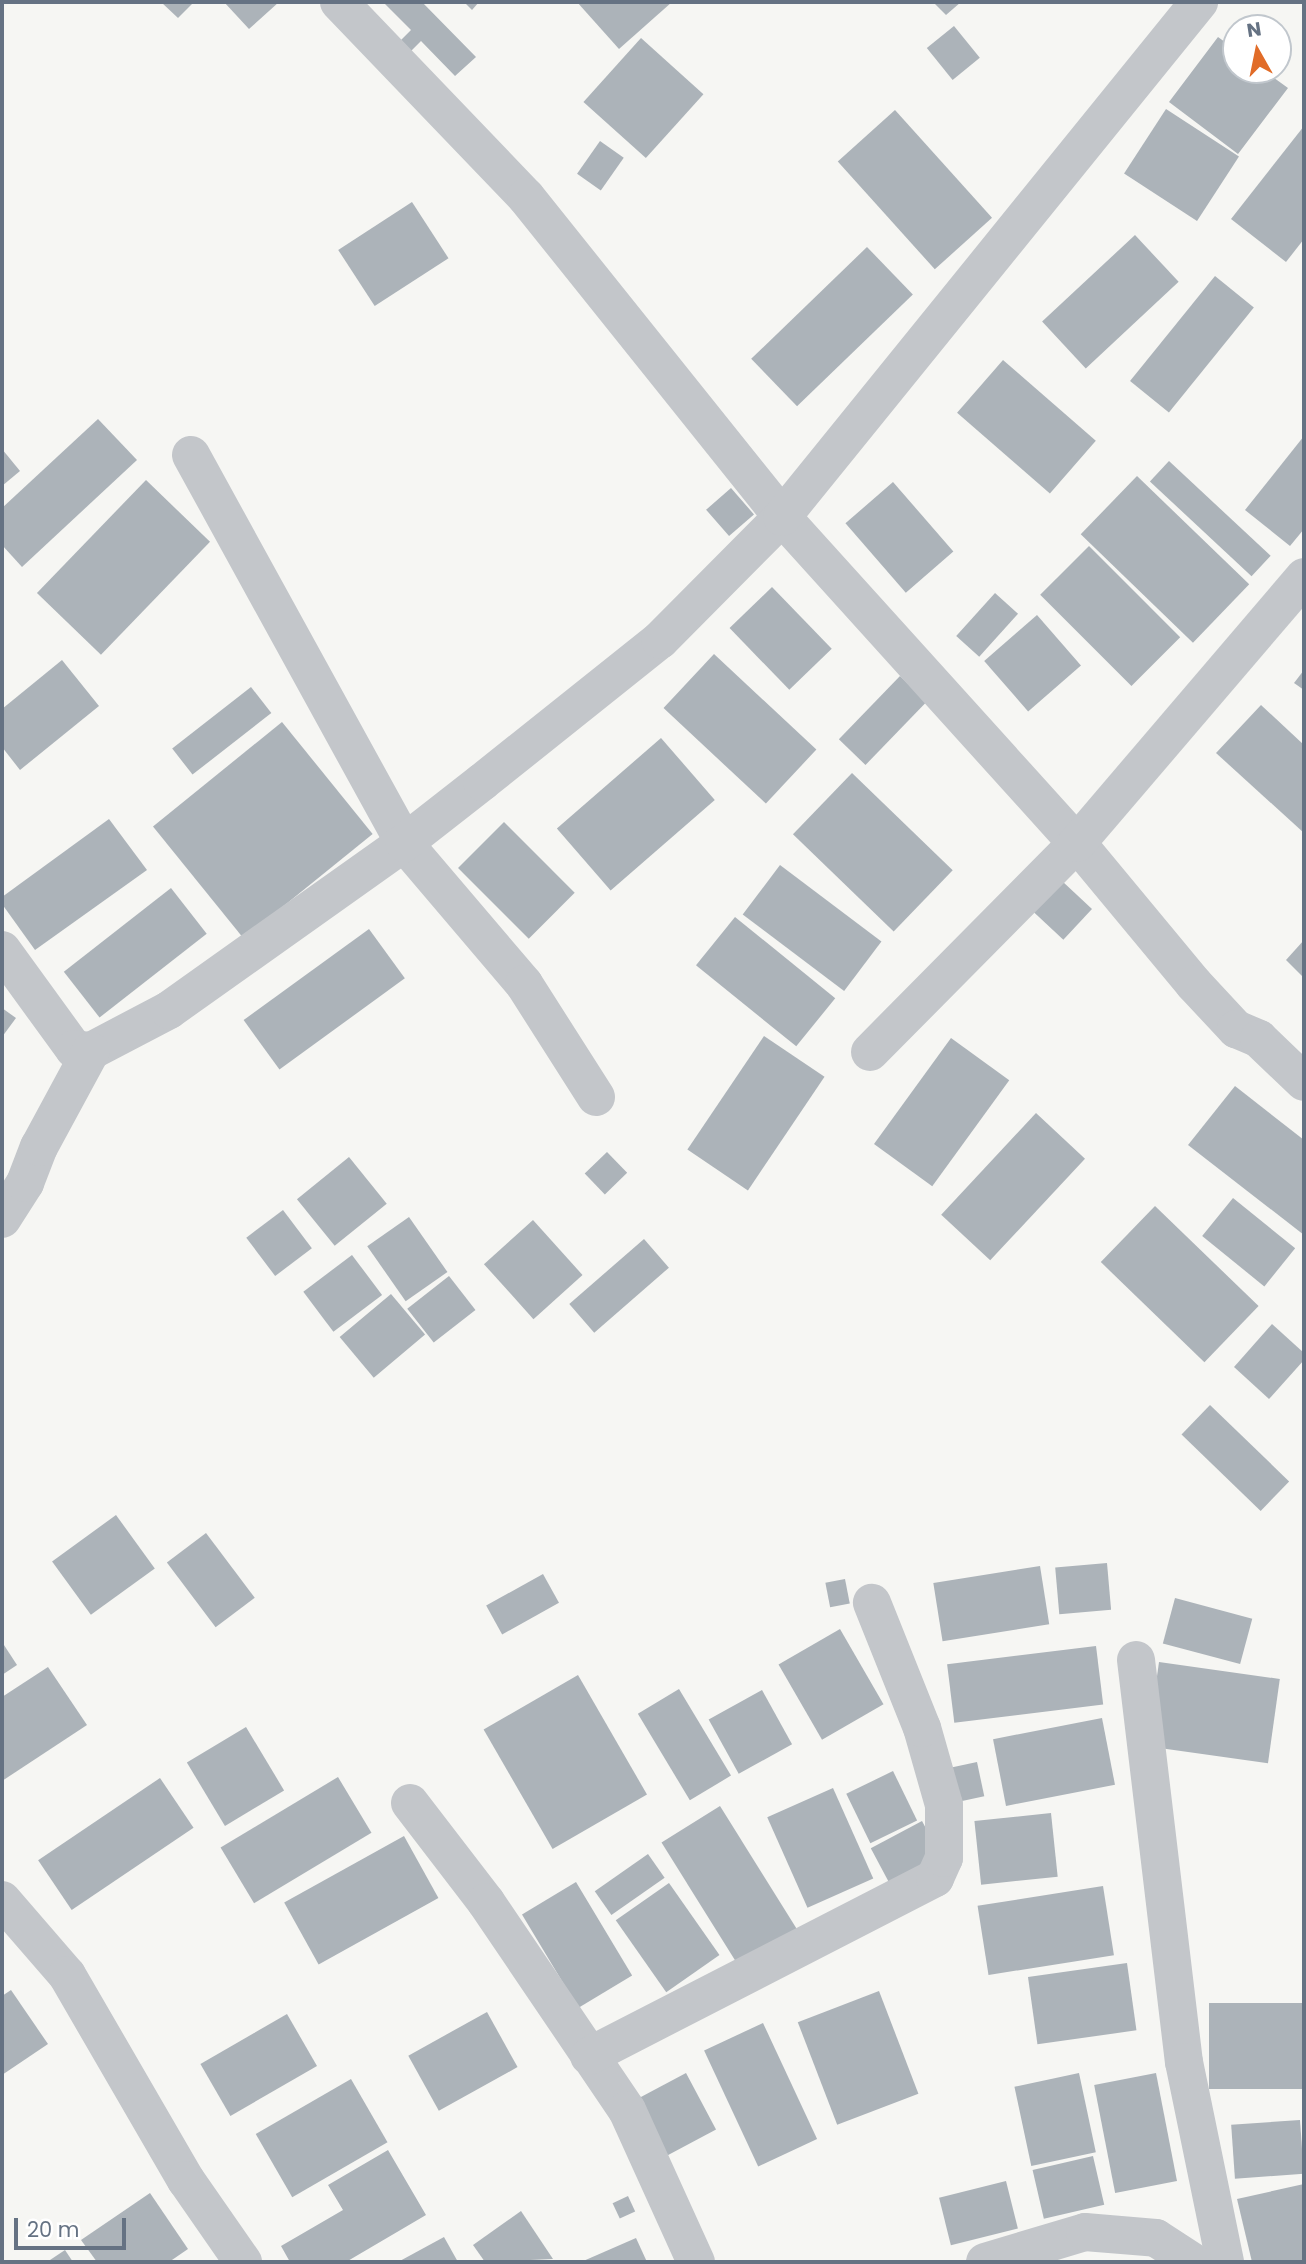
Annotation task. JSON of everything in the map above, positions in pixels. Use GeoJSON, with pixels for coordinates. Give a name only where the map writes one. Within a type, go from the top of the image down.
{"type":"FeatureCollection","features":[{"type":"Feature","properties":{"kind":"street"},"geometry":{"type":"LineString","coordinates":[[339,2],[526,197],[782,517],[1077,843],[1236,1030],[1259,1039],[1304,1082]]}},
{"type":"Feature","properties":{"kind":"street"},"geometry":{"type":"LineString","coordinates":[[2,1219],[25,1183],[45,1135],[91,1051],[169,1010],[404,843],[660,640],[782,517],[1199,2]]}},
{"type":"Feature","properties":{"kind":"street"},"geometry":{"type":"LineString","coordinates":[[191,455],[404,843],[524,985],[596,1097]]}},
{"type":"Feature","properties":{"kind":"street"},"geometry":{"type":"LineString","coordinates":[[870,1052],[1077,843],[1304,576]]}},
{"type":"Feature","properties":{"kind":"street"},"geometry":{"type":"LineString","coordinates":[[2,950],[74,1049],[91,1051]]}},
{"type":"Feature","properties":{"kind":"street"},"geometry":{"type":"LineString","coordinates":[[589,2056],[935,1878],[944,1858],[944,1805],[922,1728],[872,1603]]}},
{"type":"Feature","properties":{"kind":"street"},"geometry":{"type":"LineString","coordinates":[[1136,1660],[1184,2062],[1225,2262]]}},
{"type":"Feature","properties":{"kind":"street"},"geometry":{"type":"LineString","coordinates":[[410,1804],[486,1902],[627,2110],[696,2262]]}},
{"type":"Feature","properties":{"kind":"street"},"geometry":{"type":"LineString","coordinates":[[2,1900],[66,1975],[186,2180],[243,2262]]}},
{"type":"Feature","properties":{"kind":"street"},"geometry":{"type":"LineString","coordinates":[[985,2262],[1085,2232],[1156,2238],[1193,2262]]}},
{"type":"Feature","properties":{"kind":"building"},"geometry":{"type":"Polygon","coordinates":[[[161,2],[194,2],[178,18],[161,2]]]}},
{"type":"Feature","properties":{"kind":"building"},"geometry":{"type":"Polygon","coordinates":[[[224,2],[279,2],[249,29],[224,2]]]}},
{"type":"Feature","properties":{"kind":"building"},"geometry":{"type":"Polygon","coordinates":[[[383,2],[422,2],[476,57],[455,76],[421,41],[411,51],[401,40],[411,30],[383,2]]]}},
{"type":"Feature","properties":{"kind":"building"},"geometry":{"type":"Polygon","coordinates":[[[464,2],[479,2],[472,10],[464,2]]]}},
{"type":"Feature","properties":{"kind":"building"},"geometry":{"type":"Polygon","coordinates":[[[577,2],[672,2],[619,49],[577,2]]]}},
{"type":"Feature","properties":{"kind":"building"},"geometry":{"type":"Polygon","coordinates":[[[933,2],[961,2],[946,15],[933,2]]]}},
{"type":"Feature","properties":{"kind":"building"},"geometry":{"type":"Polygon","coordinates":[[[954,26],[980,58],[953,80],[927,48],[954,26]]]}},
{"type":"Feature","properties":{"kind":"building"},"geometry":{"type":"Polygon","coordinates":[[[1218,37],[1222,40],[1222,84],[1282,84],[1288,88],[1238,154],[1169,102],[1218,37]]]}},
{"type":"Feature","properties":{"kind":"building"},"geometry":{"type":"Polygon","coordinates":[[[641,38],[703,94],[646,158],[583,102],[641,38]]]}},
{"type":"Feature","properties":{"kind":"building"},"geometry":{"type":"Polygon","coordinates":[[[1166,109],[1239,156],[1197,221],[1124,174],[1166,109]]]}},
{"type":"Feature","properties":{"kind":"building"},"geometry":{"type":"Polygon","coordinates":[[[895,110],[992,218],[935,269],[838,162],[895,110]]]}},
{"type":"Feature","properties":{"kind":"building"},"geometry":{"type":"Polygon","coordinates":[[[1304,126],[1304,239],[1286,262],[1231,219],[1304,126]]]}},
{"type":"Feature","properties":{"kind":"building"},"geometry":{"type":"Polygon","coordinates":[[[600,141],[624,158],[601,190],[577,174],[600,141]]]}},
{"type":"Feature","properties":{"kind":"building"},"geometry":{"type":"Polygon","coordinates":[[[412,202],[448,258],[375,306],[338,250],[412,202]]]}},
{"type":"Feature","properties":{"kind":"building"},"geometry":{"type":"Polygon","coordinates":[[[1135,235],[1179,282],[1086,368],[1042,322],[1135,235]]]}},
{"type":"Feature","properties":{"kind":"building"},"geometry":{"type":"Polygon","coordinates":[[[867,247],[913,294],[797,406],[751,359],[867,247]]]}},
{"type":"Feature","properties":{"kind":"building"},"geometry":{"type":"Polygon","coordinates":[[[1215,276],[1254,307],[1169,412],[1130,381],[1215,276]]]}},
{"type":"Feature","properties":{"kind":"building"},"geometry":{"type":"Polygon","coordinates":[[[1003,360],[1096,441],[1050,494],[957,413],[1003,360]]]}},
{"type":"Feature","properties":{"kind":"building"},"geometry":{"type":"Polygon","coordinates":[[[98,419],[137,460],[22,567],[2,545],[2,508],[98,419]]]}},
{"type":"Feature","properties":{"kind":"building"},"geometry":{"type":"Polygon","coordinates":[[[1304,436],[1304,529],[1290,546],[1245,510],[1304,436]]]}},
{"type":"Feature","properties":{"kind":"building"},"geometry":{"type":"Polygon","coordinates":[[[2,449],[20,471],[2,486],[2,449]]]}},
{"type":"Feature","properties":{"kind":"building"},"geometry":{"type":"Polygon","coordinates":[[[1169,461],[1271,556],[1252,576],[1150,481],[1169,461]]]}},
{"type":"Feature","properties":{"kind":"building"},"geometry":{"type":"Polygon","coordinates":[[[1137,476],[1249,584],[1193,643],[1081,534],[1137,476]]]}},
{"type":"Feature","properties":{"kind":"building"},"geometry":{"type":"Polygon","coordinates":[[[146,480],[210,542],[101,655],[37,593],[146,480]]]}},
{"type":"Feature","properties":{"kind":"building"},"geometry":{"type":"Polygon","coordinates":[[[893,482],[953,551],[906,593],[845,523],[893,482]]]}},
{"type":"Feature","properties":{"kind":"building"},"geometry":{"type":"Polygon","coordinates":[[[731,488],[754,514],[729,536],[706,510],[731,488]]]}},
{"type":"Feature","properties":{"kind":"building"},"geometry":{"type":"Polygon","coordinates":[[[1089,546],[1180,637],[1131,686],[1040,595],[1089,546]]]}},
{"type":"Feature","properties":{"kind":"building"},"geometry":{"type":"Polygon","coordinates":[[[772,587],[832,649],[789,690],[730,628],[772,587]]]}},
{"type":"Feature","properties":{"kind":"building"},"geometry":{"type":"Polygon","coordinates":[[[995,593],[1018,614],[979,657],[956,636],[995,593]]]}},
{"type":"Feature","properties":{"kind":"building"},"geometry":{"type":"Polygon","coordinates":[[[1037,615],[1081,666],[1028,711],[984,661],[1037,615]]]}},
{"type":"Feature","properties":{"kind":"building"},"geometry":{"type":"Polygon","coordinates":[[[714,654],[816,749],[766,804],[664,708],[714,654]]]}},
{"type":"Feature","properties":{"kind":"building"},"geometry":{"type":"Polygon","coordinates":[[[62,660],[99,706],[20,770],[2,747],[2,709],[62,660]]]}},
{"type":"Feature","properties":{"kind":"building"},"geometry":{"type":"Polygon","coordinates":[[[1304,670],[1304,690],[1294,683],[1304,670]]]}},
{"type":"Feature","properties":{"kind":"building"},"geometry":{"type":"Polygon","coordinates":[[[900,676],[927,702],[865,765],[839,739],[900,676]]]}},
{"type":"Feature","properties":{"kind":"building"},"geometry":{"type":"Polygon","coordinates":[[[251,687],[271,713],[193,775],[172,749],[251,687]]]}},
{"type":"Feature","properties":{"kind":"building"},"geometry":{"type":"Polygon","coordinates":[[[1261,705],[1304,745],[1304,833],[1216,753],[1261,705]]]}},
{"type":"Feature","properties":{"kind":"building"},"geometry":{"type":"Polygon","coordinates":[[[282,722],[373,834],[244,938],[153,826],[282,722]]]}},
{"type":"Feature","properties":{"kind":"building"},"geometry":{"type":"Polygon","coordinates":[[[661,738],[715,800],[611,890],[557,829],[661,738]]]}},
{"type":"Feature","properties":{"kind":"building"},"geometry":{"type":"Polygon","coordinates":[[[852,773],[953,870],[894,931],[793,834],[852,773]]]}},
{"type":"Feature","properties":{"kind":"building"},"geometry":{"type":"Polygon","coordinates":[[[109,819],[147,870],[35,950],[2,904],[2,897],[109,819]]]}},
{"type":"Feature","properties":{"kind":"building"},"geometry":{"type":"Polygon","coordinates":[[[504,822],[575,893],[529,939],[458,868],[504,822]]]}},
{"type":"Feature","properties":{"kind":"building"},"geometry":{"type":"Polygon","coordinates":[[[780,865],[881,941],[844,991],[743,915],[780,865]]]}},
{"type":"Feature","properties":{"kind":"building"},"geometry":{"type":"Polygon","coordinates":[[[1062,881],[1092,909],[1063,940],[1033,912],[1062,881]]]}},
{"type":"Feature","properties":{"kind":"building"},"geometry":{"type":"Polygon","coordinates":[[[171,888],[207,934],[100,1017],[64,972],[171,888]]]}},
{"type":"Feature","properties":{"kind":"building"},"geometry":{"type":"Polygon","coordinates":[[[735,917],[835,998],[796,1046],[696,965],[735,917]]]}},
{"type":"Feature","properties":{"kind":"building"},"geometry":{"type":"Polygon","coordinates":[[[369,929],[405,978],[279,1069],[244,1020],[369,929]]]}},
{"type":"Feature","properties":{"kind":"building"},"geometry":{"type":"Polygon","coordinates":[[[1304,940],[1304,978],[1286,960],[1304,940]]]}},
{"type":"Feature","properties":{"kind":"building"},"geometry":{"type":"Polygon","coordinates":[[[2,1008],[16,1018],[2,1037],[2,1008]]]}},
{"type":"Feature","properties":{"kind":"building"},"geometry":{"type":"Polygon","coordinates":[[[764,1036],[825,1077],[748,1190],[687,1150],[764,1036]]]}},
{"type":"Feature","properties":{"kind":"building"},"geometry":{"type":"Polygon","coordinates":[[[951,1038],[1009,1080],[932,1186],[874,1144],[951,1038]]]}},
{"type":"Feature","properties":{"kind":"building"},"geometry":{"type":"Polygon","coordinates":[[[1235,1086],[1304,1140],[1304,1235],[1188,1145],[1235,1086]]]}},
{"type":"Feature","properties":{"kind":"building"},"geometry":{"type":"Polygon","coordinates":[[[1036,1113],[1085,1159],[990,1260],[941,1215],[1036,1113]]]}},
{"type":"Feature","properties":{"kind":"building"},"geometry":{"type":"Polygon","coordinates":[[[607,1152],[627,1173],[605,1194],[585,1174],[607,1152]]]}},
{"type":"Feature","properties":{"kind":"building"},"geometry":{"type":"Polygon","coordinates":[[[349,1157],[387,1204],[335,1246],[297,1199],[349,1157]]]}},
{"type":"Feature","properties":{"kind":"building"},"geometry":{"type":"Polygon","coordinates":[[[1233,1198],[1295,1248],[1264,1286],[1202,1236],[1233,1198]]]}},
{"type":"Feature","properties":{"kind":"building"},"geometry":{"type":"Polygon","coordinates":[[[1155,1206],[1259,1306],[1204,1362],[1101,1262],[1155,1206]]]}},
{"type":"Feature","properties":{"kind":"building"},"geometry":{"type":"Polygon","coordinates":[[[283,1210],[312,1248],[275,1276],[246,1238],[283,1210]]]}},
{"type":"Feature","properties":{"kind":"building"},"geometry":{"type":"Polygon","coordinates":[[[409,1217],[447,1272],[406,1301],[367,1246],[409,1217]]]}},
{"type":"Feature","properties":{"kind":"building"},"geometry":{"type":"Polygon","coordinates":[[[533,1220],[583,1275],[533,1319],[484,1264],[533,1220]]]}},
{"type":"Feature","properties":{"kind":"building"},"geometry":{"type":"Polygon","coordinates":[[[644,1239],[669,1268],[594,1333],[569,1304],[644,1239]]]}},
{"type":"Feature","properties":{"kind":"building"},"geometry":{"type":"Polygon","coordinates":[[[352,1255],[382,1295],[333,1332],[303,1292],[352,1255]]]}},
{"type":"Feature","properties":{"kind":"building"},"geometry":{"type":"Polygon","coordinates":[[[449,1276],[475,1310],[434,1343],[407,1309],[449,1276]]]}},
{"type":"Feature","properties":{"kind":"building"},"geometry":{"type":"Polygon","coordinates":[[[391,1294],[425,1335],[374,1378],[340,1337],[391,1294]]]}},
{"type":"Feature","properties":{"kind":"building"},"geometry":{"type":"Polygon","coordinates":[[[1272,1324],[1304,1353],[1304,1360],[1269,1399],[1234,1367],[1272,1324]]]}},
{"type":"Feature","properties":{"kind":"building"},"geometry":{"type":"Polygon","coordinates":[[[1210,1405],[1289,1481],[1261,1511],[1182,1434],[1210,1405]]]}},
{"type":"Feature","properties":{"kind":"building"},"geometry":{"type":"Polygon","coordinates":[[[116,1515],[155,1568],[91,1615],[52,1561],[116,1515]]]}},
{"type":"Feature","properties":{"kind":"building"},"geometry":{"type":"Polygon","coordinates":[[[206,1533],[255,1598],[216,1627],[167,1562],[206,1533]]]}},
{"type":"Feature","properties":{"kind":"building"},"geometry":{"type":"Polygon","coordinates":[[[1107,1563],[1111,1610],[1059,1614],[1055,1568],[1107,1563]]]}},
{"type":"Feature","properties":{"kind":"building"},"geometry":{"type":"Polygon","coordinates":[[[1040,1566],[1049,1624],[943,1641],[933,1583],[1040,1566]]]}},
{"type":"Feature","properties":{"kind":"building"},"geometry":{"type":"Polygon","coordinates":[[[543,1574],[559,1603],[502,1634],[486,1606],[543,1574]]]}},
{"type":"Feature","properties":{"kind":"building"},"geometry":{"type":"Polygon","coordinates":[[[845,1579],[850,1604],[830,1607],[825,1583],[845,1579]]]}},
{"type":"Feature","properties":{"kind":"building"},"geometry":{"type":"Polygon","coordinates":[[[1175,1598],[1252,1619],[1240,1664],[1163,1643],[1175,1598]]]}},
{"type":"Feature","properties":{"kind":"building"},"geometry":{"type":"Polygon","coordinates":[[[840,1629],[883,1704],[822,1740],[779,1664],[840,1629]]]}},
{"type":"Feature","properties":{"kind":"building"},"geometry":{"type":"Polygon","coordinates":[[[2,1642],[17,1665],[2,1675],[2,1642]]]}},
{"type":"Feature","properties":{"kind":"building"},"geometry":{"type":"Polygon","coordinates":[[[1096,1646],[1103,1705],[954,1723],[947,1664],[1096,1646]]]}},
{"type":"Feature","properties":{"kind":"building"},"geometry":{"type":"Polygon","coordinates":[[[1159,1662],[1280,1679],[1268,1763],[1147,1746],[1159,1662]]]}},
{"type":"Feature","properties":{"kind":"building"},"geometry":{"type":"Polygon","coordinates":[[[48,1667],[87,1725],[2,1781],[2,1697],[48,1667]]]}},
{"type":"Feature","properties":{"kind":"building"},"geometry":{"type":"Polygon","coordinates":[[[578,1675],[647,1795],[553,1849],[484,1730],[578,1675]]]}},
{"type":"Feature","properties":{"kind":"building"},"geometry":{"type":"Polygon","coordinates":[[[679,1689],[731,1776],[690,1800],[638,1714],[679,1689]]]}},
{"type":"Feature","properties":{"kind":"building"},"geometry":{"type":"Polygon","coordinates":[[[762,1690],[792,1744],[739,1774],[709,1720],[762,1690]]]}},
{"type":"Feature","properties":{"kind":"building"},"geometry":{"type":"Polygon","coordinates":[[[1102,1718],[1115,1785],[1006,1806],[993,1739],[1102,1718]]]}},
{"type":"Feature","properties":{"kind":"building"},"geometry":{"type":"Polygon","coordinates":[[[246,1727],[284,1790],[225,1826],[187,1763],[246,1727]]]}},
{"type":"Feature","properties":{"kind":"building"},"geometry":{"type":"Polygon","coordinates":[[[977,1762],[984,1796],[960,1801],[953,1767],[977,1762]]]}},
{"type":"Feature","properties":{"kind":"building"},"geometry":{"type":"Polygon","coordinates":[[[893,1771],[917,1820],[870,1843],[846,1794],[893,1771]]]}},
{"type":"Feature","properties":{"kind":"building"},"geometry":{"type":"Polygon","coordinates":[[[338,1777],[371,1833],[254,1903],[221,1848],[338,1777]]]}},
{"type":"Feature","properties":{"kind":"building"},"geometry":{"type":"Polygon","coordinates":[[[160,1778],[194,1828],[72,1910],[38,1860],[160,1778]]]}},
{"type":"Feature","properties":{"kind":"building"},"geometry":{"type":"Polygon","coordinates":[[[833,1788],[873,1878],[807,1908],[767,1817],[833,1788]]]}},
{"type":"Feature","properties":{"kind":"building"},"geometry":{"type":"Polygon","coordinates":[[[720,1806],[797,1929],[738,1966],[661,1843],[720,1806]]]}},
{"type":"Feature","properties":{"kind":"building"},"geometry":{"type":"Polygon","coordinates":[[[1051,1813],[1058,1877],[981,1885],[974,1821],[1051,1813]]]}},
{"type":"Feature","properties":{"kind":"building"},"geometry":{"type":"Polygon","coordinates":[[[922,1821],[943,1860],[891,1887],[871,1848],[922,1821]]]}},
{"type":"Feature","properties":{"kind":"building"},"geometry":{"type":"Polygon","coordinates":[[[404,1836],[438,1898],[319,1965],[284,1902],[404,1836]]]}},
{"type":"Feature","properties":{"kind":"building"},"geometry":{"type":"Polygon","coordinates":[[[648,1854],[665,1878],[611,1915],[595,1891],[648,1854]]]}},
{"type":"Feature","properties":{"kind":"building"},"geometry":{"type":"Polygon","coordinates":[[[576,1882],[632,1975],[578,2008],[522,1914],[576,1882]]]}},
{"type":"Feature","properties":{"kind":"building"},"geometry":{"type":"Polygon","coordinates":[[[669,1883],[719,1955],[666,1992],[616,1920],[669,1883]]]}},
{"type":"Feature","properties":{"kind":"building"},"geometry":{"type":"Polygon","coordinates":[[[1103,1886],[1114,1955],[989,1975],[978,1906],[1103,1886]]]}},
{"type":"Feature","properties":{"kind":"building"},"geometry":{"type":"Polygon","coordinates":[[[1127,1963],[1136,2030],[1037,2044],[1028,1977],[1127,1963]]]}},
{"type":"Feature","properties":{"kind":"building"},"geometry":{"type":"Polygon","coordinates":[[[11,1990],[48,2044],[2,2075],[2,1996],[11,1990]]]}},
{"type":"Feature","properties":{"kind":"building"},"geometry":{"type":"Polygon","coordinates":[[[879,1991],[918,2094],[837,2125],[798,2022],[879,1991]]]}},
{"type":"Feature","properties":{"kind":"building"},"geometry":{"type":"Polygon","coordinates":[[[1209,2003],[1304,2003],[1304,2089],[1209,2089],[1209,2003]]]}},
{"type":"Feature","properties":{"kind":"building"},"geometry":{"type":"Polygon","coordinates":[[[487,2012],[518,2067],[439,2111],[408,2056],[487,2012]]]}},
{"type":"Feature","properties":{"kind":"building"},"geometry":{"type":"Polygon","coordinates":[[[287,2014],[317,2066],[230,2116],[200,2064],[287,2014]]]}},
{"type":"Feature","properties":{"kind":"building"},"geometry":{"type":"Polygon","coordinates":[[[763,2023],[817,2139],[758,2166],[704,2050],[763,2023]]]}},
{"type":"Feature","properties":{"kind":"building"},"geometry":{"type":"Polygon","coordinates":[[[686,2073],[716,2130],[664,2157],[634,2101],[686,2073]]]}},
{"type":"Feature","properties":{"kind":"building"},"geometry":{"type":"Polygon","coordinates":[[[1079,2073],[1096,2152],[1031,2166],[1014,2087],[1079,2073]]]}},
{"type":"Feature","properties":{"kind":"building"},"geometry":{"type":"Polygon","coordinates":[[[1156,2073],[1177,2181],[1115,2193],[1094,2085],[1156,2073]]]}},
{"type":"Feature","properties":{"kind":"building"},"geometry":{"type":"Polygon","coordinates":[[[351,2079],[388,2142],[292,2197],[256,2134],[351,2079]]]}},
{"type":"Feature","properties":{"kind":"building"},"geometry":{"type":"Polygon","coordinates":[[[1300,2120],[1304,2174],[1235,2179],[1231,2125],[1300,2120]]]}},
{"type":"Feature","properties":{"kind":"building"},"geometry":{"type":"Polygon","coordinates":[[[388,2150],[426,2215],[346,2262],[290,2262],[281,2246],[343,2210],[328,2185],[388,2150]]]}},
{"type":"Feature","properties":{"kind":"building"},"geometry":{"type":"Polygon","coordinates":[[[1093,2156],[1104,2205],[1044,2219],[1033,2170],[1093,2156]]]}},
{"type":"Feature","properties":{"kind":"building"},"geometry":{"type":"Polygon","coordinates":[[[1006,2181],[1018,2229],[951,2245],[939,2198],[1006,2181]]]}},
{"type":"Feature","properties":{"kind":"building"},"geometry":{"type":"Polygon","coordinates":[[[1304,2184],[1304,2262],[1252,2262],[1237,2199],[1304,2184]]]}},
{"type":"Feature","properties":{"kind":"building"},"geometry":{"type":"Polygon","coordinates":[[[150,2193],[188,2249],[169,2262],[97,2262],[81,2240],[150,2193]]]}},
{"type":"Feature","properties":{"kind":"building"},"geometry":{"type":"Polygon","coordinates":[[[628,2196],[635,2211],[620,2219],[613,2203],[628,2196]]]}},
{"type":"Feature","properties":{"kind":"building"},"geometry":{"type":"Polygon","coordinates":[[[521,2211],[553,2259],[485,2262],[473,2245],[521,2211]]]}},
{"type":"Feature","properties":{"kind":"building"},"geometry":{"type":"Polygon","coordinates":[[[444,2237],[458,2262],[398,2262],[444,2237]]]}},
{"type":"Feature","properties":{"kind":"building"},"geometry":{"type":"Polygon","coordinates":[[[636,2238],[647,2262],[581,2262],[636,2238]]]}},
{"type":"Feature","properties":{"kind":"building"},"geometry":{"type":"Polygon","coordinates":[[[65,2250],[73,2262],[47,2262],[65,2250]]]}}]}
